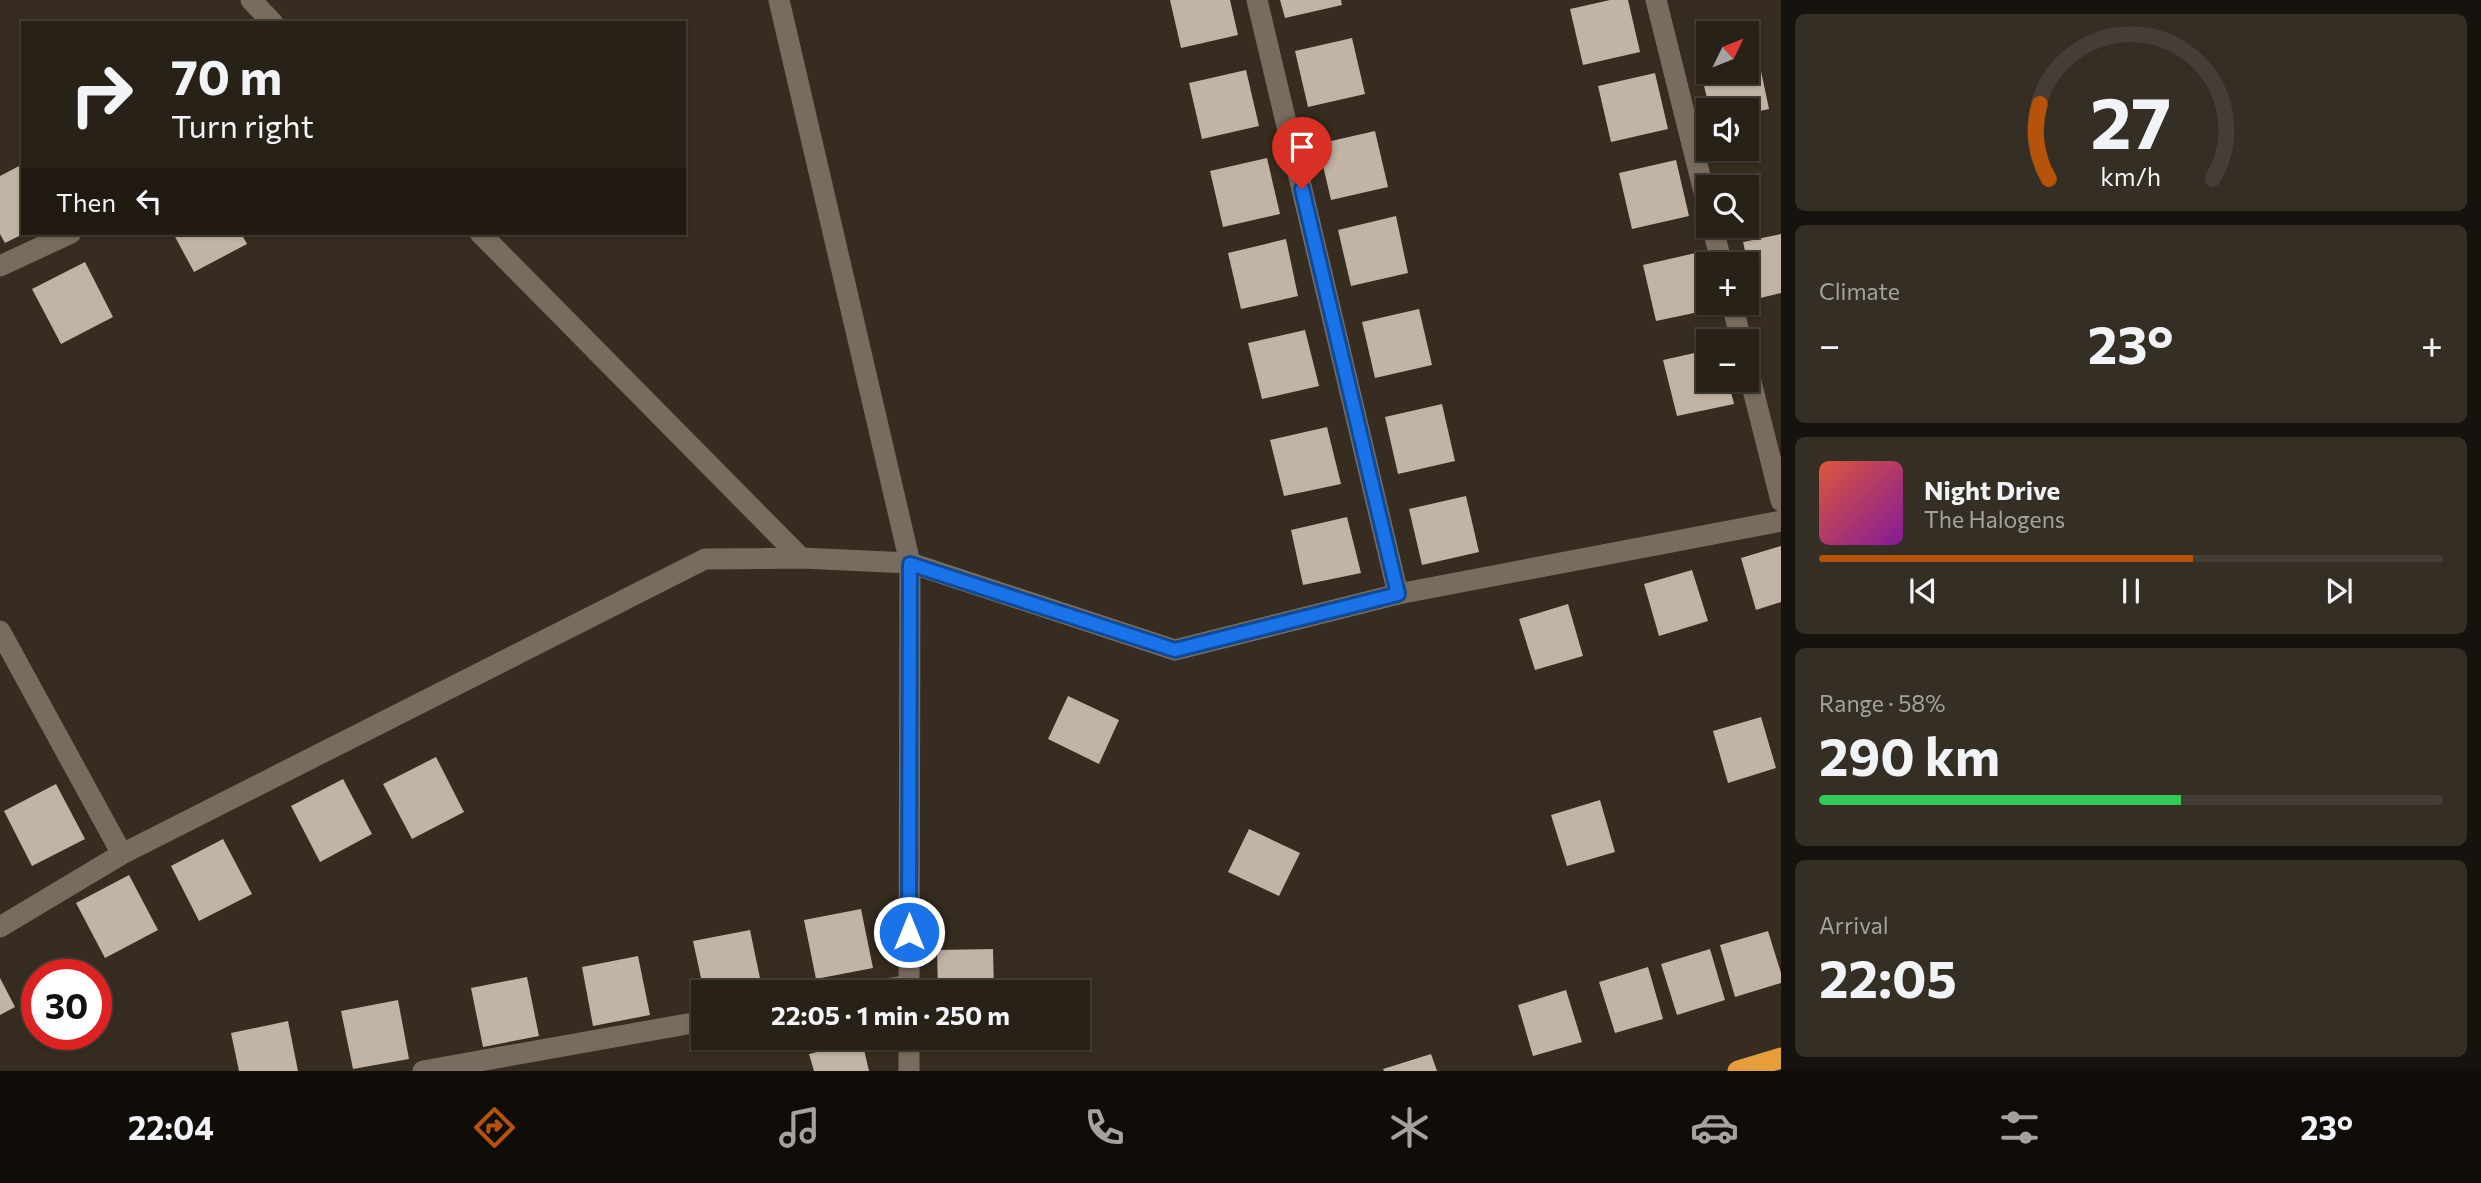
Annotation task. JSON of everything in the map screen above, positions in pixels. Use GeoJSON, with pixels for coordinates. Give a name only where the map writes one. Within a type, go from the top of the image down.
{"type":"FeatureCollection","features":[{"type":"Feature","properties":{"kind":"highway"},"geometry":{"type":"LineString","coordinates":[[1738,1071],[1781,1058]]}},
{"type":"Feature","properties":{"kind":"street"},"geometry":{"type":"LineString","coordinates":[[251,0],[271,21]]}},
{"type":"Feature","properties":{"kind":"street"},"geometry":{"type":"LineString","coordinates":[[779,0],[910,564],[909,980]]}},
{"type":"Feature","properties":{"kind":"street"},"geometry":{"type":"LineString","coordinates":[[1257,0],[1398,594]]}},
{"type":"Feature","properties":{"kind":"street"},"geometry":{"type":"LineString","coordinates":[[1656,0],[1700,175]]}},
{"type":"Feature","properties":{"kind":"street"},"geometry":{"type":"LineString","coordinates":[[0,266],[67,235]]}},
{"type":"Feature","properties":{"kind":"street"},"geometry":{"type":"LineString","coordinates":[[482,235],[801,558]]}},
{"type":"Feature","properties":{"kind":"street"},"geometry":{"type":"LineString","coordinates":[[1754,392],[1781,501]]}},
{"type":"Feature","properties":{"kind":"street"},"geometry":{"type":"LineString","coordinates":[[0,928],[122,855],[705,559],[801,558],[910,564],[1175,650],[1398,594],[1781,521]]}},
{"type":"Feature","properties":{"kind":"street"},"geometry":{"type":"LineString","coordinates":[[0,631],[122,855]]}},
{"type":"Feature","properties":{"kind":"street"},"geometry":{"type":"LineString","coordinates":[[423,1071],[691,1023]]}},
{"type":"Feature","properties":{"kind":"street"},"geometry":{"type":"LineString","coordinates":[[909,1050],[909,1071]]}},
{"type":"Feature","properties":{"kind":"building"},"geometry":{"type":"Polygon","coordinates":[[[1170,0],[1230,0],[1238,35],[1181,48],[1170,0]]]}},
{"type":"Feature","properties":{"kind":"building"},"geometry":{"type":"Polygon","coordinates":[[[1280,0],[1341,0],[1342,5],[1285,18],[1280,0]]]}},
{"type":"Feature","properties":{"kind":"building"},"geometry":{"type":"Polygon","coordinates":[[[1610,0],[1628,0],[1640,52],[1583,65],[1570,9],[1610,0]]]}},
{"type":"Feature","properties":{"kind":"building"},"geometry":{"type":"Polygon","coordinates":[[[1352,38],[1365,94],[1308,107],[1295,51],[1352,38]]]}},
{"type":"Feature","properties":{"kind":"building"},"geometry":{"type":"Polygon","coordinates":[[[1759,62],[1769,109],[1759,111],[1759,98],[1707,98],[1704,84],[1759,84],[1759,62]]]}},
{"type":"Feature","properties":{"kind":"building"},"geometry":{"type":"Polygon","coordinates":[[[1246,70],[1259,126],[1202,139],[1189,83],[1246,70]]]}},
{"type":"Feature","properties":{"kind":"building"},"geometry":{"type":"Polygon","coordinates":[[[1655,73],[1668,129],[1611,142],[1598,86],[1655,73]]]}},
{"type":"Feature","properties":{"kind":"building"},"geometry":{"type":"Polygon","coordinates":[[[1375,131],[1388,187],[1331,200],[1318,144],[1375,131]]]}},
{"type":"Feature","properties":{"kind":"building"},"geometry":{"type":"Polygon","coordinates":[[[1267,158],[1280,214],[1223,227],[1210,171],[1267,158]]]}},
{"type":"Feature","properties":{"kind":"building"},"geometry":{"type":"Polygon","coordinates":[[[1676,160],[1689,216],[1632,229],[1619,173],[1676,160]]]}},
{"type":"Feature","properties":{"kind":"building"},"geometry":{"type":"Polygon","coordinates":[[[21,165],[21,235],[5,243],[0,234],[0,176],[21,165]]]}},
{"type":"Feature","properties":{"kind":"building"},"geometry":{"type":"Polygon","coordinates":[[[1396,216],[1408,273],[1351,286],[1338,230],[1396,216]]]}},
{"type":"Feature","properties":{"kind":"building"},"geometry":{"type":"Polygon","coordinates":[[[1781,234],[1781,293],[1759,298],[1759,252],[1745,252],[1743,242],[1781,234]]]}},
{"type":"Feature","properties":{"kind":"building"},"geometry":{"type":"Polygon","coordinates":[[[174,235],[242,235],[247,244],[194,272],[174,235]]]}},
{"type":"Feature","properties":{"kind":"building"},"geometry":{"type":"Polygon","coordinates":[[[1286,239],[1298,296],[1241,309],[1228,253],[1286,239]]]}},
{"type":"Feature","properties":{"kind":"building"},"geometry":{"type":"Polygon","coordinates":[[[1696,253],[1696,313],[1656,321],[1643,265],[1696,253]]]}},
{"type":"Feature","properties":{"kind":"building"},"geometry":{"type":"Polygon","coordinates":[[[85,262],[113,317],[61,344],[32,289],[85,262]]]}},
{"type":"Feature","properties":{"kind":"building"},"geometry":{"type":"Polygon","coordinates":[[[1419,309],[1432,365],[1375,378],[1362,322],[1419,309]]]}},
{"type":"Feature","properties":{"kind":"building"},"geometry":{"type":"Polygon","coordinates":[[[1305,330],[1319,386],[1262,399],[1248,343],[1305,330]]]}},
{"type":"Feature","properties":{"kind":"building"},"geometry":{"type":"Polygon","coordinates":[[[1696,353],[1696,392],[1731,392],[1734,404],[1677,416],[1663,360],[1696,353]]]}},
{"type":"Feature","properties":{"kind":"building"},"geometry":{"type":"Polygon","coordinates":[[[1442,404],[1455,461],[1398,474],[1385,417],[1442,404]]]}},
{"type":"Feature","properties":{"kind":"building"},"geometry":{"type":"Polygon","coordinates":[[[1327,427],[1341,484],[1284,496],[1270,440],[1327,427]]]}},
{"type":"Feature","properties":{"kind":"building"},"geometry":{"type":"Polygon","coordinates":[[[1466,496],[1479,552],[1422,565],[1409,509],[1466,496]]]}},
{"type":"Feature","properties":{"kind":"building"},"geometry":{"type":"Polygon","coordinates":[[[1347,517],[1361,573],[1303,585],[1291,530],[1347,517]]]}},
{"type":"Feature","properties":{"kind":"building"},"geometry":{"type":"Polygon","coordinates":[[[1781,546],[1781,602],[1756,610],[1741,558],[1781,546]]]}},
{"type":"Feature","properties":{"kind":"building"},"geometry":{"type":"Polygon","coordinates":[[[1692,570],[1708,621],[1659,636],[1644,584],[1692,570]]]}},
{"type":"Feature","properties":{"kind":"building"},"geometry":{"type":"Polygon","coordinates":[[[1568,604],[1583,656],[1535,670],[1519,619],[1568,604]]]}},
{"type":"Feature","properties":{"kind":"building"},"geometry":{"type":"Polygon","coordinates":[[[1068,696],[1119,720],[1099,764],[1048,739],[1068,696]]]}},
{"type":"Feature","properties":{"kind":"building"},"geometry":{"type":"Polygon","coordinates":[[[1761,717],[1776,768],[1728,783],[1713,731],[1761,717]]]}},
{"type":"Feature","properties":{"kind":"building"},"geometry":{"type":"Polygon","coordinates":[[[436,757],[464,812],[412,839],[383,784],[436,757]]]}},
{"type":"Feature","properties":{"kind":"building"},"geometry":{"type":"Polygon","coordinates":[[[343,779],[372,834],[320,862],[291,806],[343,779]]]}},
{"type":"Feature","properties":{"kind":"building"},"geometry":{"type":"Polygon","coordinates":[[[56,784],[85,839],[32,866],[4,811],[56,784]]]}},
{"type":"Feature","properties":{"kind":"building"},"geometry":{"type":"Polygon","coordinates":[[[1600,800],[1615,852],[1567,866],[1551,815],[1600,800]]]}},
{"type":"Feature","properties":{"kind":"building"},"geometry":{"type":"Polygon","coordinates":[[[1249,829],[1300,853],[1279,896],[1228,872],[1249,829]]]}},
{"type":"Feature","properties":{"kind":"building"},"geometry":{"type":"Polygon","coordinates":[[[223,839],[252,894],[199,921],[171,866],[223,839]]]}},
{"type":"Feature","properties":{"kind":"building"},"geometry":{"type":"Polygon","coordinates":[[[129,875],[158,930],[105,958],[76,903],[129,875]]]}},
{"type":"Feature","properties":{"kind":"building"},"geometry":{"type":"Polygon","coordinates":[[[861,909],[873,968],[816,979],[804,920],[861,909]]]}},
{"type":"Feature","properties":{"kind":"building"},"geometry":{"type":"Polygon","coordinates":[[[750,930],[760,980],[701,980],[693,941],[750,930]]]}},
{"type":"Feature","properties":{"kind":"building"},"geometry":{"type":"Polygon","coordinates":[[[1768,931],[1781,973],[1781,983],[1735,997],[1720,945],[1768,931]]]}},
{"type":"Feature","properties":{"kind":"building"},"geometry":{"type":"Polygon","coordinates":[[[993,949],[994,980],[938,980],[937,950],[993,949]]]}},
{"type":"Feature","properties":{"kind":"building"},"geometry":{"type":"Polygon","coordinates":[[[1710,949],[1725,1000],[1677,1015],[1661,964],[1710,949]]]}},
{"type":"Feature","properties":{"kind":"building"},"geometry":{"type":"Polygon","coordinates":[[[638,956],[650,1015],[593,1026],[582,967],[638,956]]]}},
{"type":"Feature","properties":{"kind":"building"},"geometry":{"type":"Polygon","coordinates":[[[1648,967],[1663,1019],[1615,1033],[1599,982],[1648,967]]]}},
{"type":"Feature","properties":{"kind":"building"},"geometry":{"type":"Polygon","coordinates":[[[527,977],[539,1036],[483,1047],[471,988],[527,977]]]}},
{"type":"Feature","properties":{"kind":"building"},"geometry":{"type":"Polygon","coordinates":[[[0,978],[15,1007],[0,1015],[0,978]]]}},
{"type":"Feature","properties":{"kind":"building"},"geometry":{"type":"Polygon","coordinates":[[[1566,990],[1582,1042],[1533,1056],[1518,1005],[1566,990]]]}},
{"type":"Feature","properties":{"kind":"building"},"geometry":{"type":"Polygon","coordinates":[[[398,1000],[409,1059],[353,1069],[341,1011],[398,1000]]]}},
{"type":"Feature","properties":{"kind":"building"},"geometry":{"type":"Polygon","coordinates":[[[288,1021],[298,1071],[239,1071],[231,1033],[288,1021]]]}},
{"type":"Feature","properties":{"kind":"building"},"geometry":{"type":"Polygon","coordinates":[[[825,1050],[864,1050],[869,1071],[814,1071],[809,1054],[825,1050]]]}},
{"type":"Feature","properties":{"kind":"building"},"geometry":{"type":"Polygon","coordinates":[[[1431,1054],[1437,1071],[1383,1069],[1431,1054]]]}},
{"type":"Feature","properties":{"kind":"route"},"geometry":{"type":"LineString","coordinates":[[909,932],[910,564],[1175,650],[1398,594],[1302,189]]}}]}
